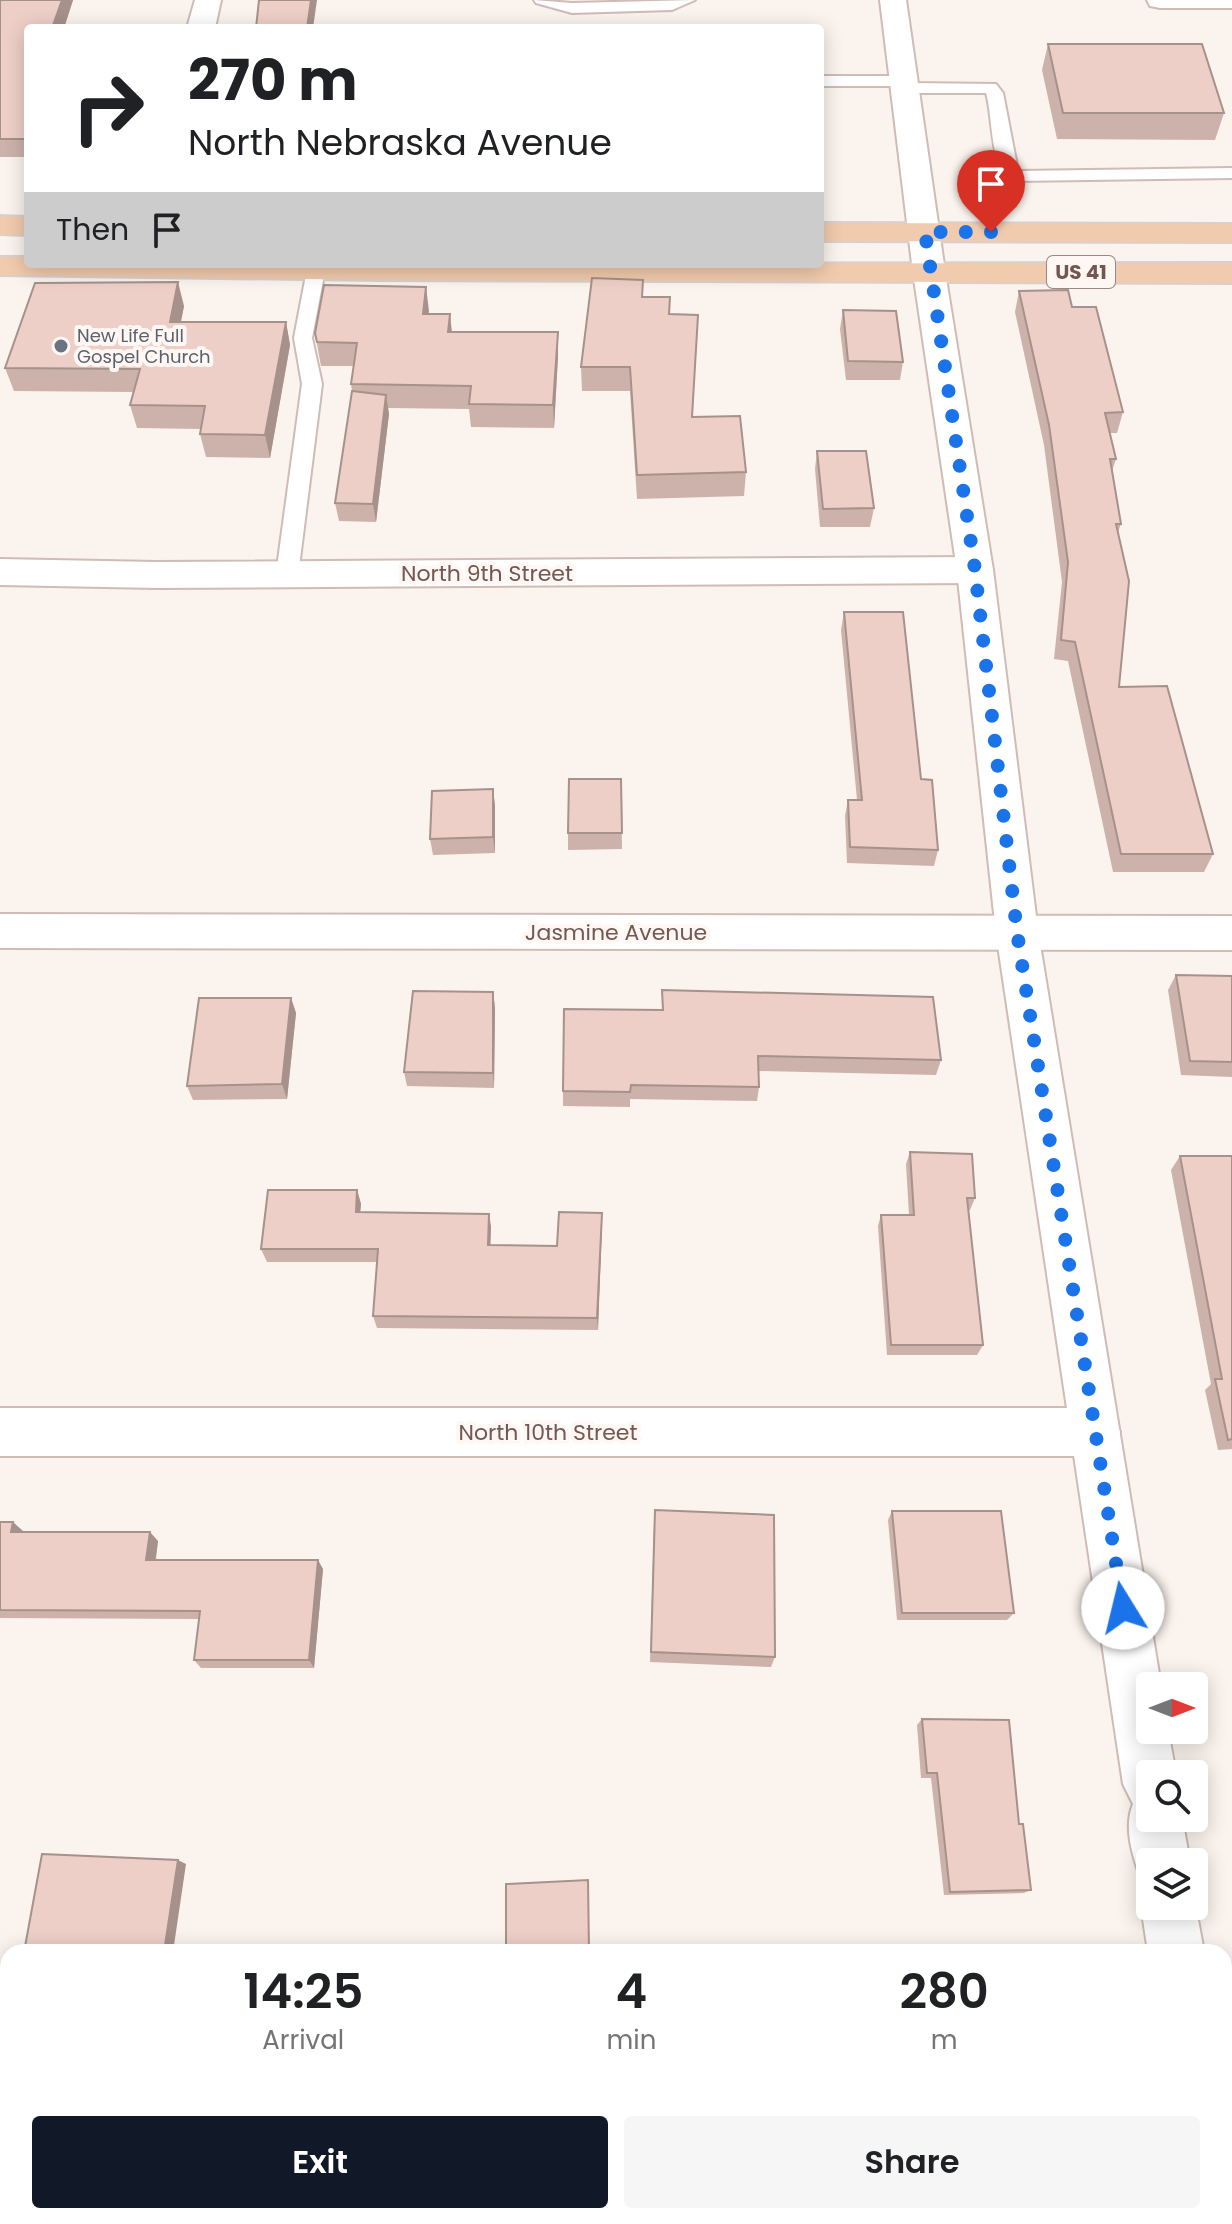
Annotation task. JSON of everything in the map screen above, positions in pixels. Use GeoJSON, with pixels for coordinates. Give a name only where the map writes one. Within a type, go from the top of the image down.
{"type":"FeatureCollection","features":[{"type":"Feature","properties":{"kind":"main road"},"geometry":{"type":"LineString","coordinates":[[0,225],[24,226]]}},
{"type":"Feature","properties":{"kind":"main road","name":"US 41"},"geometry":{"type":"LineString","coordinates":[[824,233],[927,252],[1232,273]]}},
{"type":"Feature","properties":{"kind":"main road","name":"US 41"},"geometry":{"type":"LineString","coordinates":[[824,255],[927,252],[1232,233]]}},
{"type":"Feature","properties":{"kind":"main road","name":"US 41"},"geometry":{"type":"LineString","coordinates":[[0,266],[24,266]]}},
{"type":"Feature","properties":{"kind":"main road","name":"US 41"},"geometry":{"type":"LineString","coordinates":[[229,268],[384,268]]}},
{"type":"Feature","properties":{"kind":"street"},"geometry":{"type":"LineString","coordinates":[[202,24],[208,0]]}},
{"type":"Feature","properties":{"kind":"street"},"geometry":{"type":"LineString","coordinates":[[893,0],[975,570],[1017,932],[1146,1760]]}},
{"type":"Feature","properties":{"kind":"street"},"geometry":{"type":"LineString","coordinates":[[1160,0],[1232,0]]}},
{"type":"Feature","properties":{"kind":"street","name":"North 9th Street"},"geometry":{"type":"LineString","coordinates":[[0,572],[287,575],[975,570]]}},
{"type":"Feature","properties":{"kind":"street","name":"Jasmine Avenue"},"geometry":{"type":"LineString","coordinates":[[0,931],[1232,933]]}},
{"type":"Feature","properties":{"kind":"street","name":"North 10th Street"},"geometry":{"type":"LineString","coordinates":[[0,1432],[1096,1432]]}},
{"type":"Feature","properties":{"kind":"street"},"geometry":{"type":"LineString","coordinates":[[1171,1920],[1175,1944]]}},
{"type":"Feature","properties":{"kind":"lane"},"geometry":{"type":"LineString","coordinates":[[542,0],[572,8],[672,5],[687,0]]}},
{"type":"Feature","properties":{"kind":"lane"},"geometry":{"type":"LineString","coordinates":[[572,8],[572,24]]}},
{"type":"Feature","properties":{"kind":"lane"},"geometry":{"type":"LineString","coordinates":[[824,81],[990,88],[995,93],[1007,169],[1013,176],[1232,173]]}},
{"type":"Feature","properties":{"kind":"lane"},"geometry":{"type":"LineString","coordinates":[[287,575],[312,384],[303,338],[316,270]]}},
{"type":"Feature","properties":{"kind":"building"},"geometry":{"type":"Polygon","coordinates":[[[0,0],[62,0],[53,24],[24,24],[24,139],[0,139],[0,0]]]}},
{"type":"Feature","properties":{"kind":"building"},"geometry":{"type":"Polygon","coordinates":[[[259,0],[311,0],[308,24],[256,24],[259,0]]]}},
{"type":"Feature","properties":{"kind":"building"},"geometry":{"type":"Polygon","coordinates":[[[1048,44],[1202,44],[1224,113],[1063,113],[1048,44]]]}},
{"type":"Feature","properties":{"kind":"building"},"geometry":{"type":"Polygon","coordinates":[[[592,278],[643,280],[642,297],[670,297],[669,314],[698,315],[692,417],[740,416],[746,472],[637,475],[630,367],[581,367],[592,278]]]}},
{"type":"Feature","properties":{"kind":"building"},"geometry":{"type":"Polygon","coordinates":[[[178,282],[170,322],[286,322],[265,435],[200,434],[205,406],[130,405],[140,369],[5,368],[35,283],[178,282]]]}},
{"type":"Feature","properties":{"kind":"building"},"geometry":{"type":"Polygon","coordinates":[[[324,285],[426,287],[423,314],[450,314],[448,332],[558,332],[553,405],[469,404],[471,386],[351,384],[357,343],[317,342],[315,333],[324,285]]]}},
{"type":"Feature","properties":{"kind":"building"},"geometry":{"type":"Polygon","coordinates":[[[1068,290],[1072,307],[1096,307],[1123,412],[1105,413],[1116,459],[1110,459],[1121,524],[1116,524],[1129,581],[1119,687],[1167,686],[1213,854],[1121,854],[1075,642],[1061,640],[1068,562],[1049,425],[1019,291],[1068,290]]]}},
{"type":"Feature","properties":{"kind":"building"},"geometry":{"type":"Polygon","coordinates":[[[843,310],[896,311],[903,362],[848,361],[843,310]]]}},
{"type":"Feature","properties":{"kind":"building"},"geometry":{"type":"Polygon","coordinates":[[[352,391],[386,395],[373,504],[335,503],[352,391]]]}},
{"type":"Feature","properties":{"kind":"building"},"geometry":{"type":"Polygon","coordinates":[[[817,451],[866,451],[874,508],[823,509],[817,451]]]}},
{"type":"Feature","properties":{"kind":"building"},"geometry":{"type":"Polygon","coordinates":[[[844,612],[903,612],[921,779],[932,780],[938,850],[850,847],[848,800],[862,800],[844,612]]]}},
{"type":"Feature","properties":{"kind":"building"},"geometry":{"type":"Polygon","coordinates":[[[569,779],[621,779],[622,833],[568,833],[569,779]]]}},
{"type":"Feature","properties":{"kind":"building"},"geometry":{"type":"Polygon","coordinates":[[[493,789],[493,837],[430,839],[432,791],[493,789]]]}},
{"type":"Feature","properties":{"kind":"building"},"geometry":{"type":"Polygon","coordinates":[[[1176,975],[1232,976],[1232,1062],[1190,1061],[1176,975]]]}},
{"type":"Feature","properties":{"kind":"building"},"geometry":{"type":"Polygon","coordinates":[[[662,990],[933,997],[941,1060],[758,1056],[759,1087],[631,1085],[630,1092],[563,1091],[564,1009],[663,1010],[662,990]]]}},
{"type":"Feature","properties":{"kind":"building"},"geometry":{"type":"Polygon","coordinates":[[[413,991],[493,992],[493,1073],[404,1072],[413,991]]]}},
{"type":"Feature","properties":{"kind":"building"},"geometry":{"type":"Polygon","coordinates":[[[199,998],[291,998],[282,1084],[187,1086],[199,998]]]}},
{"type":"Feature","properties":{"kind":"building"},"geometry":{"type":"Polygon","coordinates":[[[910,1152],[972,1154],[975,1198],[967,1198],[983,1345],[891,1345],[881,1215],[914,1215],[910,1152]]]}},
{"type":"Feature","properties":{"kind":"building"},"geometry":{"type":"Polygon","coordinates":[[[1180,1156],[1232,1156],[1232,1439],[1228,1440],[1215,1379],[1222,1379],[1180,1156]]]}},
{"type":"Feature","properties":{"kind":"building"},"geometry":{"type":"Polygon","coordinates":[[[268,1190],[357,1190],[356,1212],[489,1214],[488,1245],[557,1246],[559,1212],[602,1213],[597,1318],[373,1316],[378,1249],[261,1249],[268,1190]]]}},
{"type":"Feature","properties":{"kind":"building"},"geometry":{"type":"Polygon","coordinates":[[[655,1510],[774,1515],[775,1657],[651,1652],[655,1510]]]}},
{"type":"Feature","properties":{"kind":"building"},"geometry":{"type":"Polygon","coordinates":[[[892,1511],[1001,1511],[1014,1613],[902,1613],[892,1511]]]}},
{"type":"Feature","properties":{"kind":"building"},"geometry":{"type":"Polygon","coordinates":[[[0,1522],[13,1522],[11,1532],[150,1532],[146,1560],[318,1560],[309,1660],[194,1660],[200,1611],[0,1610],[0,1522]]]}},
{"type":"Feature","properties":{"kind":"building"},"geometry":{"type":"Polygon","coordinates":[[[922,1719],[1009,1720],[1019,1824],[1023,1824],[1031,1890],[950,1892],[937,1773],[927,1773],[922,1719]]]}},
{"type":"Feature","properties":{"kind":"building"},"geometry":{"type":"Polygon","coordinates":[[[42,1854],[178,1860],[165,1944],[25,1944],[42,1854]]]}},
{"type":"Feature","properties":{"kind":"building"},"geometry":{"type":"Polygon","coordinates":[[[588,1880],[589,1944],[506,1944],[506,1884],[588,1880]]]}},
{"type":"Feature","properties":{"kind":"place","name":"New Life Full Gospel Church"},"geometry":{"type":"Point","coordinates":[61,346]}},
{"type":"Feature","properties":{"kind":"route"},"geometry":{"type":"LineString","coordinates":[[991,232],[925,232],[975,570],[1017,932],[1123,1608]]}}]}
